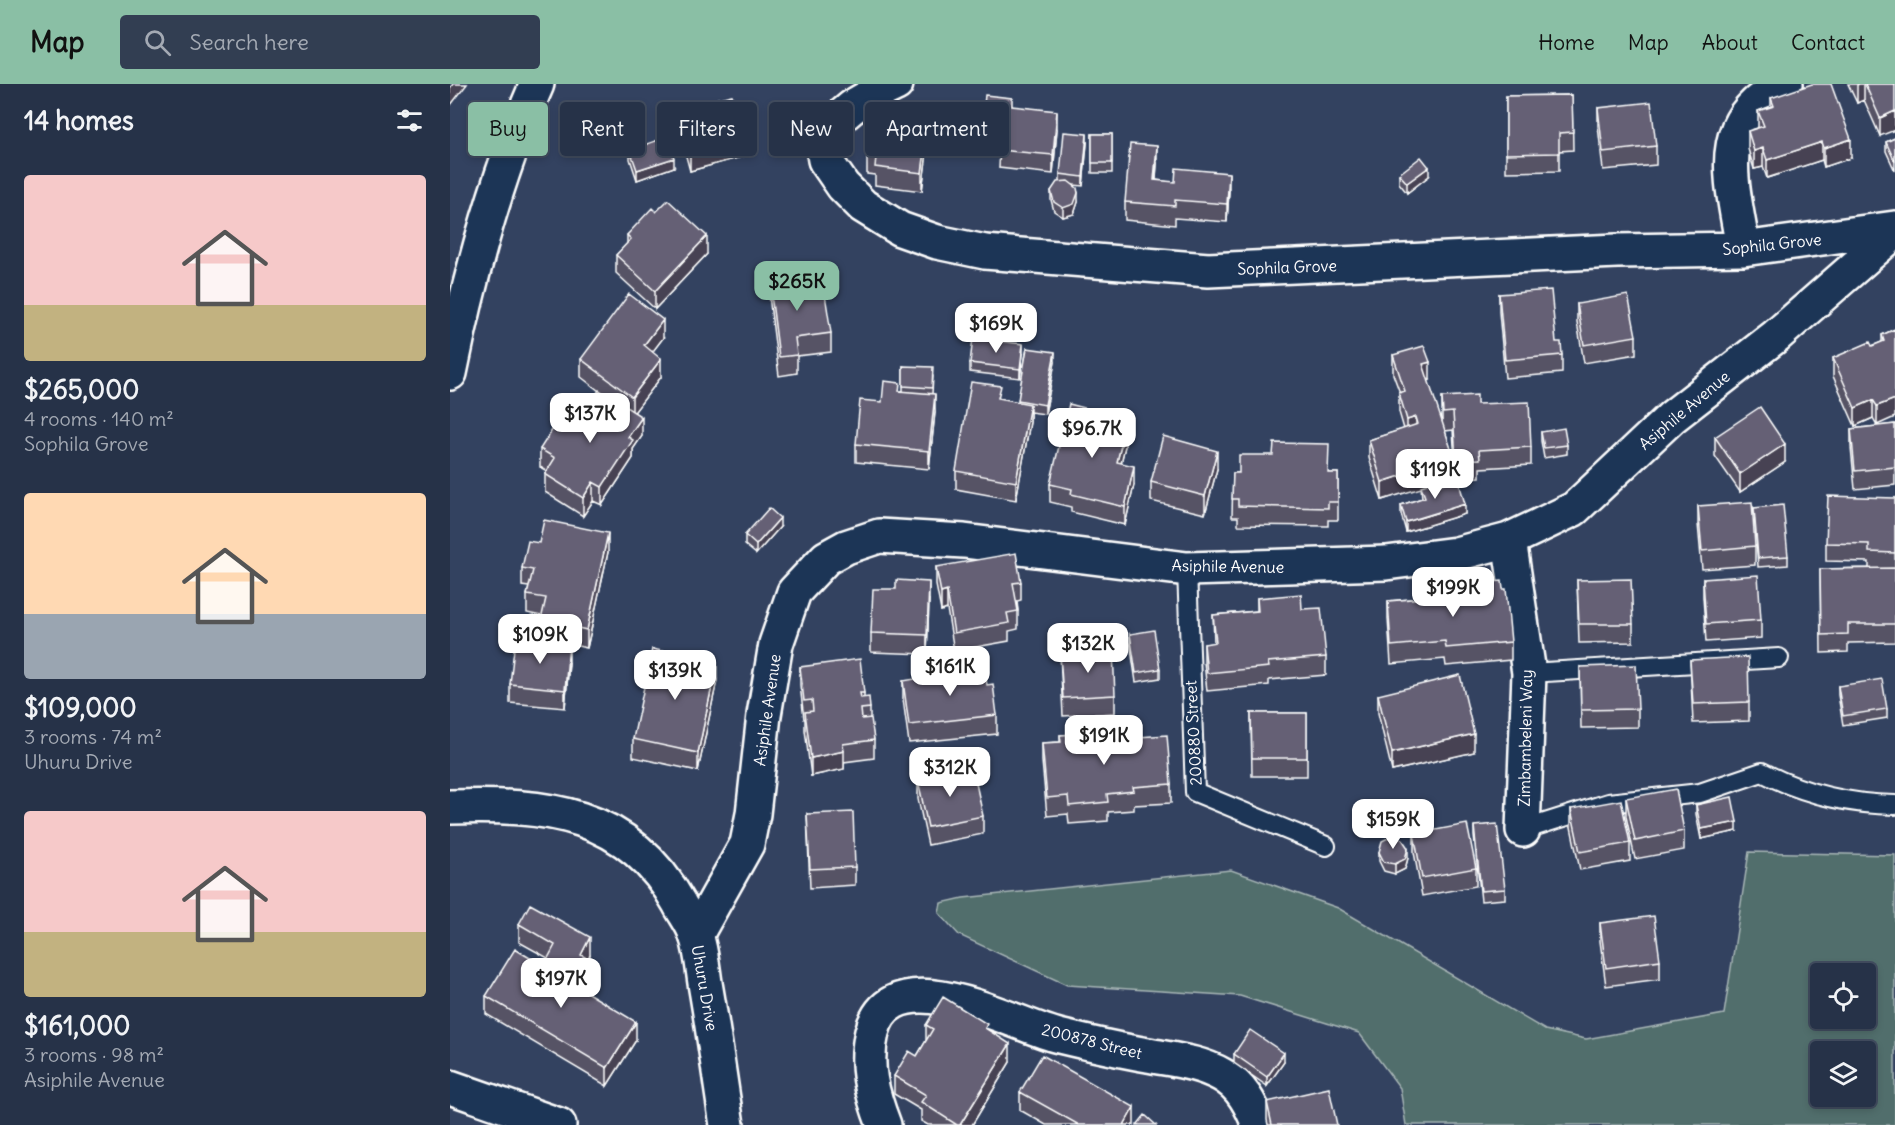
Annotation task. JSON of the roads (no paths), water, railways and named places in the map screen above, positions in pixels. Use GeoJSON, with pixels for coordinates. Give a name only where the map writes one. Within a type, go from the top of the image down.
{"type":"FeatureCollection","features":[{"type":"Feature","properties":{"kind":"street"},"geometry":{"type":"LineString","coordinates":[[450,373],[480,238],[520,123],[537,84]]}},
{"type":"Feature","properties":{"kind":"street","name":"Sophila Grove"},"geometry":{"type":"LineString","coordinates":[[896,84],[853,104],[838,116],[822,143],[825,160],[843,186],[863,206],[900,229],[937,242],[985,252],[1208,270],[1617,251],[1743,249],[1895,230]]}},
{"type":"Feature","properties":{"kind":"street"},"geometry":{"type":"LineString","coordinates":[[1743,249],[1730,157],[1736,131],[1748,111],[1774,89],[1786,84]]}},
{"type":"Feature","properties":{"kind":"street","name":"Asiphile Avenue"},"geometry":{"type":"LineString","coordinates":[[696,935],[747,844],[776,644],[794,592],[826,558],[846,547],[879,536],[964,541],[1187,569],[1386,563],[1456,554],[1509,540],[1574,510],[1672,417],[1776,336],[1895,230]]}},
{"type":"Feature","properties":{"kind":"street","name":"Zimbambeleni Way"},"geometry":{"type":"LineString","coordinates":[[1509,540],[1529,673],[1523,830]]}},
{"type":"Feature","properties":{"kind":"street","name":"Uhuru Drive"},"geometry":{"type":"LineString","coordinates":[[450,807],[533,807],[573,815],[621,838],[651,862],[670,887],[696,935],[727,1125]]}},
{"type":"Feature","properties":{"kind":"street","name":"200878 Street"},"geometry":{"type":"LineString","coordinates":[[884,1125],[870,1081],[867,1052],[874,1023],[892,1003],[919,995],[968,1003],[1055,1035],[1194,1063],[1224,1076],[1248,1097],[1259,1125]]}},
{"type":"Feature","properties":{"kind":"street"},"geometry":{"type":"LineString","coordinates":[[450,1087],[559,1125]]}},
{"type":"Feature","properties":{"kind":"lane","name":"200880 Street"},"geometry":{"type":"LineString","coordinates":[[1187,569],[1195,792],[1326,846]]}},
{"type":"Feature","properties":{"kind":"lane"},"geometry":{"type":"LineString","coordinates":[[1529,673],[1779,658]]}},
{"type":"Feature","properties":{"kind":"lane"},"geometry":{"type":"LineString","coordinates":[[1523,830],[1608,803],[1700,793],[1762,772],[1792,788],[1847,801],[1895,805]]}}]}
